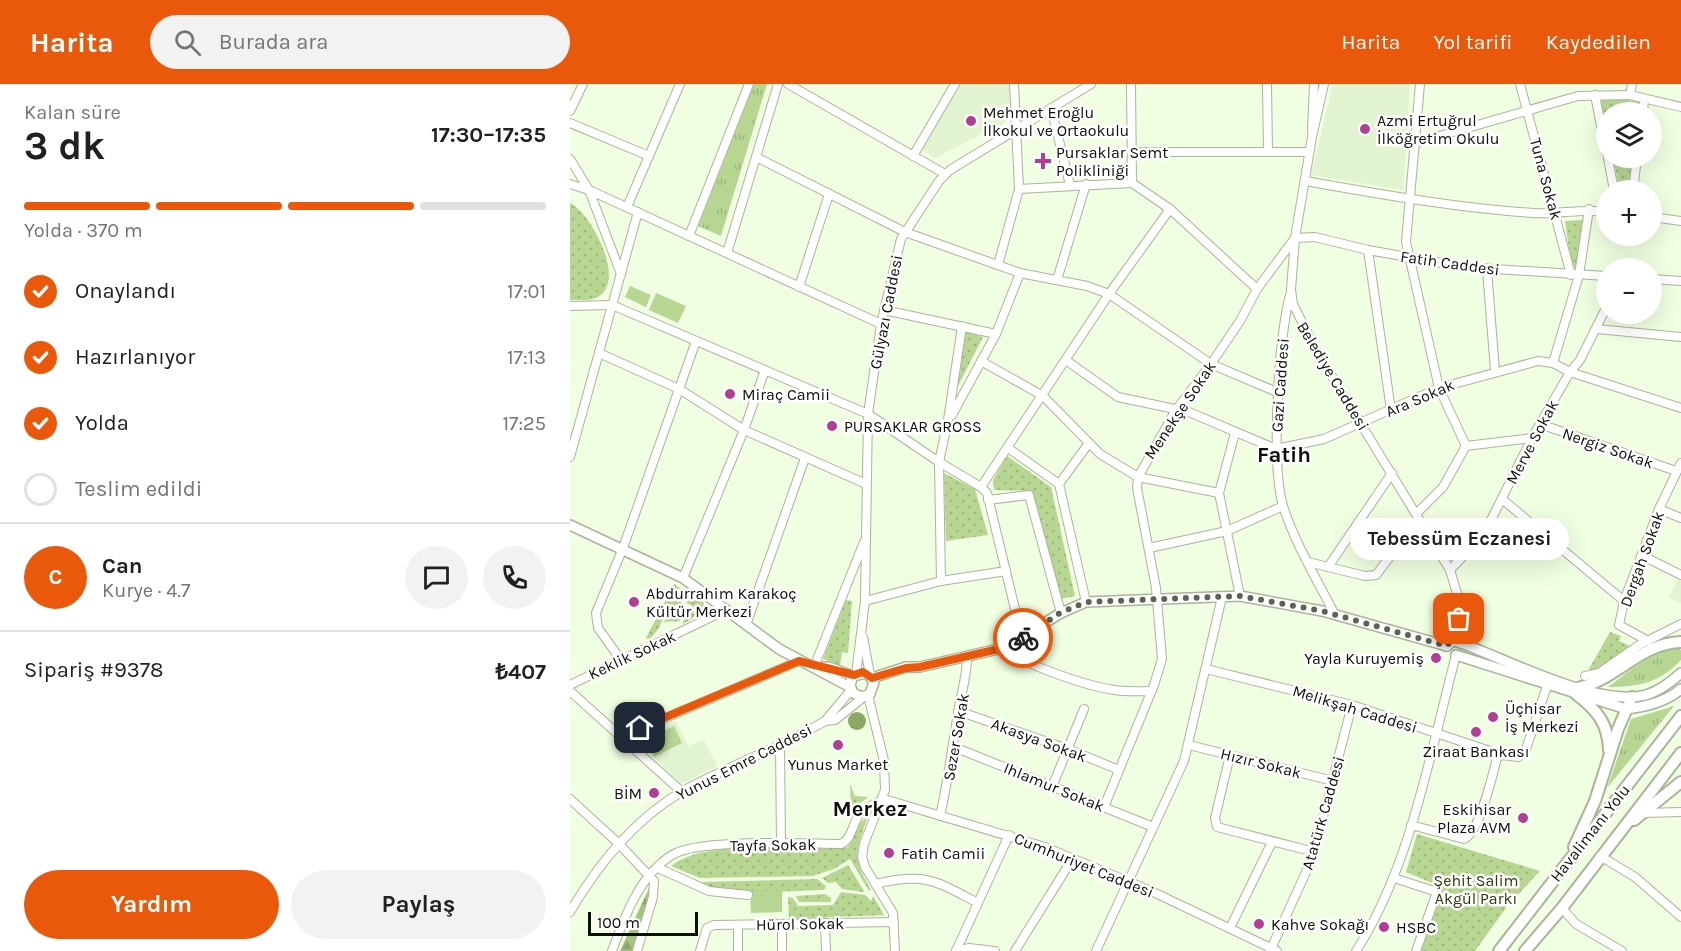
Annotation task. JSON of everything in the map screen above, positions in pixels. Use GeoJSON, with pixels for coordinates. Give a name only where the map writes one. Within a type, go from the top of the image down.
{"type":"FeatureCollection","features":[{"type":"Feature","properties":{"kind":"highway"},"geometry":{"type":"LineString","coordinates":[[1609,759],[1604,722],[1596,710],[1577,691],[1605,680],[1652,648],[1681,642]]}},
{"type":"Feature","properties":{"kind":"highway"},"geometry":{"type":"LineString","coordinates":[[1570,858],[1595,801],[1632,697]]}},
{"type":"Feature","properties":{"kind":"highway","name":"Havalimanı Yolu"},"geometry":{"type":"LineString","coordinates":[[1499,951],[1681,716]]}},
{"type":"Feature","properties":{"kind":"highway"},"geometry":{"type":"LineString","coordinates":[[1527,948],[1562,908],[1681,753]]}},
{"type":"Feature","properties":{"kind":"highway"},"geometry":{"type":"LineString","coordinates":[[1616,836],[1681,782]]}},
{"type":"Feature","properties":{"kind":"main road"},"geometry":{"type":"LineString","coordinates":[[570,525],[683,578],[799,661],[814,667],[851,689],[856,695],[867,696],[872,680]]}},
{"type":"Feature","properties":{"kind":"main road"},"geometry":{"type":"LineString","coordinates":[[814,667],[829,668],[855,675],[863,672],[872,680],[882,680],[920,667],[1003,648],[1022,639],[1060,613],[1086,602],[1240,596],[1334,614],[1449,644],[1464,645],[1626,709],[1666,699],[1681,689]]}},
{"type":"Feature","properties":{"kind":"main road"},"geometry":{"type":"LineString","coordinates":[[1449,644],[1447,653],[1547,686],[1602,695],[1632,697],[1652,692],[1681,673]]}},
{"type":"Feature","properties":{"kind":"main road"},"geometry":{"type":"LineString","coordinates":[[1456,655],[1461,653],[1464,645]]}},
{"type":"Feature","properties":{"kind":"main road"},"geometry":{"type":"LineString","coordinates":[[851,689],[855,675]]}},
{"type":"Feature","properties":{"kind":"street"},"geometry":{"type":"LineString","coordinates":[[570,111],[583,84]]}},
{"type":"Feature","properties":{"kind":"street"},"geometry":{"type":"LineString","coordinates":[[627,207],[680,84]]}},
{"type":"Feature","properties":{"kind":"street"},"geometry":{"type":"LineString","coordinates":[[689,236],[749,84]]}},
{"type":"Feature","properties":{"kind":"street"},"geometry":{"type":"LineString","coordinates":[[727,253],[778,84]]}},
{"type":"Feature","properties":{"kind":"street"},"geometry":{"type":"LineString","coordinates":[[788,84],[945,174]]}},
{"type":"Feature","properties":{"kind":"street"},"geometry":{"type":"LineString","coordinates":[[913,156],[955,84]]}},
{"type":"Feature","properties":{"kind":"street"},"geometry":{"type":"LineString","coordinates":[[998,265],[1019,189],[1014,84]]}},
{"type":"Feature","properties":{"kind":"street","name":"Gülyazı Caddesi"},"geometry":{"type":"LineString","coordinates":[[862,635],[865,601],[868,414],[880,324],[898,246],[945,174],[1090,84]]}},
{"type":"Feature","properties":{"kind":"street"},"geometry":{"type":"LineString","coordinates":[[1131,84],[1132,183]]}},
{"type":"Feature","properties":{"kind":"street"},"geometry":{"type":"LineString","coordinates":[[1267,84],[1268,152]]}},
{"type":"Feature","properties":{"kind":"street"},"geometry":{"type":"LineString","coordinates":[[1312,137],[1314,84]]}},
{"type":"Feature","properties":{"kind":"street"},"geometry":{"type":"LineString","coordinates":[[1312,137],[1324,84]]}},
{"type":"Feature","properties":{"kind":"street"},"geometry":{"type":"LineString","coordinates":[[1420,84],[1408,199],[1406,242],[1412,258],[1439,388],[1466,446]]}},
{"type":"Feature","properties":{"kind":"street","name":"Tuna Sokak"},"geometry":{"type":"LineString","coordinates":[[1520,84],[1555,213],[1575,275]]}},
{"type":"Feature","properties":{"kind":"street"},"geometry":{"type":"LineString","coordinates":[[1629,95],[1632,84]]}},
{"type":"Feature","properties":{"kind":"street"},"geometry":{"type":"LineString","coordinates":[[1595,95],[1596,102]]}},
{"type":"Feature","properties":{"kind":"street"},"geometry":{"type":"LineString","coordinates":[[1415,143],[1578,96],[1629,95],[1681,107]]}},
{"type":"Feature","properties":{"kind":"street"},"geometry":{"type":"LineString","coordinates":[[1051,108],[1070,185]]}},
{"type":"Feature","properties":{"kind":"street"},"geometry":{"type":"LineString","coordinates":[[570,123],[649,156]]}},
{"type":"Feature","properties":{"kind":"street","name":"Belediye Caddesi"},"geometry":{"type":"LineString","coordinates":[[1312,137],[1294,238],[1293,304],[1302,325],[1450,570],[1465,620],[1464,645]]}},
{"type":"Feature","properties":{"kind":"street"},"geometry":{"type":"LineString","coordinates":[[1132,152],[1309,152]]}},
{"type":"Feature","properties":{"kind":"street"},"geometry":{"type":"LineString","coordinates":[[756,157],[905,232],[1020,273],[1087,286],[1109,294],[1211,364],[1279,393]]}},
{"type":"Feature","properties":{"kind":"street"},"geometry":{"type":"LineString","coordinates":[[570,159],[589,189],[621,274]]}},
{"type":"Feature","properties":{"kind":"street"},"geometry":{"type":"LineString","coordinates":[[1305,181],[1408,199],[1535,214],[1596,210]]}},
{"type":"Feature","properties":{"kind":"street"},"geometry":{"type":"LineString","coordinates":[[1019,189],[1132,183],[1170,209],[1257,290]]}},
{"type":"Feature","properties":{"kind":"street"},"geometry":{"type":"LineString","coordinates":[[570,184],[589,189],[880,324]]}},
{"type":"Feature","properties":{"kind":"street"},"geometry":{"type":"LineString","coordinates":[[1057,280],[1086,184]]}},
{"type":"Feature","properties":{"kind":"street"},"geometry":{"type":"LineString","coordinates":[[799,287],[829,194]]}},
{"type":"Feature","properties":{"kind":"street"},"geometry":{"type":"LineString","coordinates":[[981,487],[1067,361],[1109,294],[1170,209]]}},
{"type":"Feature","properties":{"kind":"street","name":"Tuna Sokak"},"geometry":{"type":"LineString","coordinates":[[1553,363],[1589,209]]}},
{"type":"Feature","properties":{"kind":"street"},"geometry":{"type":"LineString","coordinates":[[570,457],[638,212]]}},
{"type":"Feature","properties":{"kind":"street"},"geometry":{"type":"LineString","coordinates":[[1662,218],[1681,221]]}},
{"type":"Feature","properties":{"kind":"street","name":"Fatih Caddesi"},"geometry":{"type":"LineString","coordinates":[[1294,238],[1315,237],[1368,250],[1487,270],[1596,276]]}},
{"type":"Feature","properties":{"kind":"street","name":"Menekşe Sokak"},"geometry":{"type":"LineString","coordinates":[[1104,807],[1152,691],[1162,656],[1158,599],[1137,488],[1138,477],[1176,410],[1211,364],[1240,321],[1257,290],[1294,238]]}},
{"type":"Feature","properties":{"kind":"street"},"geometry":{"type":"LineString","coordinates":[[1368,250],[1391,410]]}},
{"type":"Feature","properties":{"kind":"street"},"geometry":{"type":"LineString","coordinates":[[1487,270],[1495,370]]}},
{"type":"Feature","properties":{"kind":"street"},"geometry":{"type":"LineString","coordinates":[[948,420],[996,334],[1020,273]]}},
{"type":"Feature","properties":{"kind":"street"},"geometry":{"type":"LineString","coordinates":[[1662,280],[1681,281]]}},
{"type":"Feature","properties":{"kind":"street","name":"Gazi Caddesi"},"geometry":{"type":"LineString","coordinates":[[1292,290],[1286,310],[1276,449],[1283,506],[1334,614]]}},
{"type":"Feature","properties":{"kind":"street"},"geometry":{"type":"LineString","coordinates":[[570,306],[612,305],[868,414],[981,487],[988,500],[1022,639]]}},
{"type":"Feature","properties":{"kind":"street"},"geometry":{"type":"LineString","coordinates":[[884,310],[996,334]]}},
{"type":"Feature","properties":{"kind":"street","name":"Merve Sokak"},"geometry":{"type":"LineString","coordinates":[[1450,570],[1484,534],[1532,438],[1570,372],[1580,360],[1599,324]]}},
{"type":"Feature","properties":{"kind":"street"},"geometry":{"type":"LineString","coordinates":[[941,581],[939,462],[948,420],[962,326]]}},
{"type":"Feature","properties":{"kind":"street"},"geometry":{"type":"LineString","coordinates":[[1597,328],[1681,337]]}},
{"type":"Feature","properties":{"kind":"street"},"geometry":{"type":"LineString","coordinates":[[621,660],[599,630],[596,618],[696,341]]}},
{"type":"Feature","properties":{"kind":"street"},"geometry":{"type":"LineString","coordinates":[[599,353],[679,389],[744,430],[866,484]]}},
{"type":"Feature","properties":{"kind":"street"},"geometry":{"type":"LineString","coordinates":[[981,361],[1043,396],[1100,454],[1138,477],[1219,493]]}},
{"type":"Feature","properties":{"kind":"street"},"geometry":{"type":"LineString","coordinates":[[1067,361],[1118,397],[1200,416],[1276,449]]}},
{"type":"Feature","properties":{"kind":"street","name":"Ara Sokak"},"geometry":{"type":"LineString","coordinates":[[1276,449],[1314,443],[1362,424],[1439,388],[1495,370],[1538,361],[1553,363],[1570,372],[1681,408]]}},
{"type":"Feature","properties":{"kind":"street"},"geometry":{"type":"LineString","coordinates":[[683,578],[744,430],[765,370]]}},
{"type":"Feature","properties":{"kind":"street","name":"Nergiz Sokak"},"geometry":{"type":"LineString","coordinates":[[1540,424],[1676,471]]}},
{"type":"Feature","properties":{"kind":"street"},"geometry":{"type":"LineString","coordinates":[[1235,433],[1219,493],[1240,596]]}},
{"type":"Feature","properties":{"kind":"street"},"geometry":{"type":"LineString","coordinates":[[1466,446],[1532,438]]}},
{"type":"Feature","properties":{"kind":"street"},"geometry":{"type":"LineString","coordinates":[[1059,484],[1089,443]]}},
{"type":"Feature","properties":{"kind":"street"},"geometry":{"type":"LineString","coordinates":[[1416,514],[1443,487],[1466,446]]}},
{"type":"Feature","properties":{"kind":"street"},"geometry":{"type":"LineString","coordinates":[[1008,448],[1059,484],[1086,602]]}},
{"type":"Feature","properties":{"kind":"street"},"geometry":{"type":"LineString","coordinates":[[746,625],[805,458]]}},
{"type":"Feature","properties":{"kind":"street","name":"Dergah Sokak"},"geometry":{"type":"LineString","coordinates":[[1648,641],[1620,627],[1624,601],[1659,509],[1681,463]]}},
{"type":"Feature","properties":{"kind":"street"},"geometry":{"type":"LineString","coordinates":[[1328,567],[1392,473]]}},
{"type":"Feature","properties":{"kind":"street"},"geometry":{"type":"LineString","coordinates":[[988,500],[1029,495],[1060,613]]}},
{"type":"Feature","properties":{"kind":"street"},"geometry":{"type":"LineString","coordinates":[[1502,499],[1624,601]]}},
{"type":"Feature","properties":{"kind":"street"},"geometry":{"type":"LineString","coordinates":[[1149,548],[1227,531],[1283,506]]}},
{"type":"Feature","properties":{"kind":"street"},"geometry":{"type":"LineString","coordinates":[[1659,509],[1681,518]]}},
{"type":"Feature","properties":{"kind":"street"},"geometry":{"type":"LineString","coordinates":[[1308,562],[1365,576],[1376,575],[1404,539],[1423,525]]}},
{"type":"Feature","properties":{"kind":"street"},"geometry":{"type":"LineString","coordinates":[[814,667],[866,538]]}},
{"type":"Feature","properties":{"kind":"street"},"geometry":{"type":"LineString","coordinates":[[1643,556],[1681,575]]}},
{"type":"Feature","properties":{"kind":"street"},"geometry":{"type":"LineString","coordinates":[[865,601],[941,581],[1006,571]]}},
{"type":"Feature","properties":{"kind":"street","name":"Belediye Caddesi"},"geometry":{"type":"LineString","coordinates":[[1449,644],[1459,619],[1458,594]]}},
{"type":"Feature","properties":{"kind":"street"},"geometry":{"type":"LineString","coordinates":[[1096,951],[1189,745],[1222,597]]}},
{"type":"Feature","properties":{"kind":"street","name":"Keklik Sokak"},"geometry":{"type":"LineString","coordinates":[[570,685],[726,610]]}},
{"type":"Feature","properties":{"kind":"street"},"geometry":{"type":"LineString","coordinates":[[1585,676],[1599,673],[1648,641],[1681,624]]}},
{"type":"Feature","properties":{"kind":"street"},"geometry":{"type":"LineString","coordinates":[[855,675],[862,635]]}},
{"type":"Feature","properties":{"kind":"street"},"geometry":{"type":"LineString","coordinates":[[862,635],[872,680]]}},
{"type":"Feature","properties":{"kind":"street"},"geometry":{"type":"LineString","coordinates":[[1003,648],[1025,662],[1099,686],[1117,690],[1152,691]]}},
{"type":"Feature","properties":{"kind":"street"},"geometry":{"type":"LineString","coordinates":[[1356,951],[1394,878],[1411,825],[1456,655]]}},
{"type":"Feature","properties":{"kind":"street","name":"Sezer Sokak"},"geometry":{"type":"LineString","coordinates":[[940,816],[954,747],[958,711],[966,681],[967,657]]}},
{"type":"Feature","properties":{"kind":"street"},"geometry":{"type":"LineString","coordinates":[[621,737],[799,661]]}},
{"type":"Feature","properties":{"kind":"street","name":"Melikşah Caddesi"},"geometry":{"type":"LineString","coordinates":[[1206,669],[1352,705],[1502,755]]}},
{"type":"Feature","properties":{"kind":"street"},"geometry":{"type":"LineString","coordinates":[[1411,825],[1467,838],[1477,824],[1497,758],[1502,755],[1518,757],[1525,752],[1547,686]]}},
{"type":"Feature","properties":{"kind":"street"},"geometry":{"type":"LineString","coordinates":[[825,721],[851,689]]}},
{"type":"Feature","properties":{"kind":"street"},"geometry":{"type":"LineString","coordinates":[[570,691],[682,792]]}},
{"type":"Feature","properties":{"kind":"street"},"geometry":{"type":"LineString","coordinates":[[867,696],[884,761],[884,799],[862,854],[866,867],[888,903],[894,922],[895,951]]}},
{"type":"Feature","properties":{"kind":"street","name":"Yunus Emre Caddesi"},"geometry":{"type":"LineString","coordinates":[[570,912],[573,899],[618,843],[658,809],[682,792],[825,721],[835,720],[867,696]]}},
{"type":"Feature","properties":{"kind":"street","name":"Atatürk Caddesi"},"geometry":{"type":"LineString","coordinates":[[1272,950],[1315,852],[1352,705]]}},
{"type":"Feature","properties":{"kind":"street"},"geometry":{"type":"LineString","coordinates":[[1052,787],[1084,710]]}},
{"type":"Feature","properties":{"kind":"street","name":"Akasya Sokak"},"geometry":{"type":"LineString","coordinates":[[958,711],[1068,749],[1119,770]]}},
{"type":"Feature","properties":{"kind":"street"},"geometry":{"type":"LineString","coordinates":[[780,745],[781,844]]}},
{"type":"Feature","properties":{"kind":"street","name":"Hızır Sokak"},"geometry":{"type":"LineString","coordinates":[[1189,745],[1333,781]]}},
{"type":"Feature","properties":{"kind":"street","name":"Ihlamur Sokak"},"geometry":{"type":"LineString","coordinates":[[954,747],[1153,827]]}},
{"type":"Feature","properties":{"kind":"street"},"geometry":{"type":"LineString","coordinates":[[1230,755],[1215,815],[1215,825],[1223,830],[1315,852]]}},
{"type":"Feature","properties":{"kind":"street"},"geometry":{"type":"LineString","coordinates":[[570,799],[650,876],[655,891],[637,951]]}},
{"type":"Feature","properties":{"kind":"street","name":"Cumhuriyet Caddesi"},"geometry":{"type":"LineString","coordinates":[[884,799],[1009,835],[1073,858],[1230,928],[1272,950]]}},
{"type":"Feature","properties":{"kind":"street","name":"Tayfa Sokak"},"geometry":{"type":"LineString","coordinates":[[612,951],[631,904],[650,876],[675,853],[689,848],[844,844],[861,813],[884,799]]}},
{"type":"Feature","properties":{"kind":"street"},"geometry":{"type":"LineString","coordinates":[[1642,813],[1681,812]]}},
{"type":"Feature","properties":{"kind":"street"},"geometry":{"type":"LineString","coordinates":[[956,951],[1009,835]]}},
{"type":"Feature","properties":{"kind":"street"},"geometry":{"type":"LineString","coordinates":[[1230,928],[1272,842]]}},
{"type":"Feature","properties":{"kind":"street"},"geometry":{"type":"LineString","coordinates":[[1600,856],[1635,878],[1681,917]]}},
{"type":"Feature","properties":{"kind":"street"},"geometry":{"type":"LineString","coordinates":[[1015,951],[1073,858]]}},
{"type":"Feature","properties":{"kind":"street"},"geometry":{"type":"LineString","coordinates":[[658,868],[709,891],[748,895]]}},
{"type":"Feature","properties":{"kind":"street"},"geometry":{"type":"LineString","coordinates":[[876,884],[921,878],[934,881],[978,903]]}},
{"type":"Feature","properties":{"kind":"street"},"geometry":{"type":"LineString","coordinates":[[1394,878],[1437,892],[1416,951]]}},
{"type":"Feature","properties":{"kind":"street"},"geometry":{"type":"LineString","coordinates":[[1562,908],[1576,924],[1622,951]]}},
{"type":"Feature","properties":{"kind":"street","name":"Hürol Sokak"},"geometry":{"type":"LineString","coordinates":[[700,951],[707,928],[738,925],[894,922]]}},
{"type":"Feature","properties":{"kind":"street"},"geometry":{"type":"LineString","coordinates":[[825,923],[826,951]]}},
{"type":"Feature","properties":{"kind":"street"},"geometry":{"type":"LineString","coordinates":[[782,924],[782,951]]}},
{"type":"Feature","properties":{"kind":"street"},"geometry":{"type":"LineString","coordinates":[[738,925],[738,951]]}},
{"type":"Feature","properties":{"kind":"street"},"geometry":{"type":"LineString","coordinates":[[956,951],[969,948],[995,951]]}},
{"type":"Feature","properties":{"kind":"shaded area","name":"Mehmet Eroğlu İlkokul ve Ortaokulu"},"geometry":{"type":"Polygon","coordinates":[[[960,84],[1009,84],[1010,109],[1005,122],[935,158],[921,149],[960,84]]]}},
{"type":"Feature","properties":{"kind":"shaded area","name":"Azmi Ertuğrul İlköğretim Okulu"},"geometry":{"type":"Polygon","coordinates":[[[1333,84],[1410,84],[1403,190],[1311,175],[1333,84]]]}},
{"type":"Feature","properties":{"kind":"shaded area"},"geometry":{"type":"Polygon","coordinates":[[[1679,578],[1681,579],[1681,603],[1669,597],[1679,578]]]}},
{"type":"Feature","properties":{"kind":"shaded area"},"geometry":{"type":"Polygon","coordinates":[[[853,712],[861,712],[866,717],[864,728],[853,730],[848,725],[848,717],[853,712]]]}},
{"type":"Feature","properties":{"kind":"shaded area"},"geometry":{"type":"Polygon","coordinates":[[[676,721],[688,746],[704,740],[717,766],[681,784],[635,739],[676,721]]]}},
{"type":"Feature","properties":{"kind":"green space"},"geometry":{"type":"Polygon","coordinates":[[[754,84],[767,84],[721,236],[698,226],[754,84]]]}},
{"type":"Feature","properties":{"kind":"green space"},"geometry":{"type":"Polygon","coordinates":[[[1605,97],[1640,102],[1601,102],[1605,97]]]}},
{"type":"Feature","properties":{"kind":"green space"},"geometry":{"type":"Polygon","coordinates":[[[1615,168],[1631,168],[1629,180],[1618,180],[1615,168]]]}},
{"type":"Feature","properties":{"kind":"green space"},"geometry":{"type":"Polygon","coordinates":[[[570,203],[578,209],[596,233],[607,262],[609,277],[606,288],[598,297],[592,299],[570,300],[570,203]]]}},
{"type":"Feature","properties":{"kind":"green space"},"geometry":{"type":"Polygon","coordinates":[[[1583,220],[1576,268],[1571,263],[1565,221],[1583,220]]]}},
{"type":"Feature","properties":{"kind":"green space"},"geometry":{"type":"Polygon","coordinates":[[[630,286],[651,295],[646,307],[625,297],[630,286]]]}},
{"type":"Feature","properties":{"kind":"green space"},"geometry":{"type":"Polygon","coordinates":[[[656,293],[686,306],[678,323],[649,310],[656,293]]]}},
{"type":"Feature","properties":{"kind":"green space"},"geometry":{"type":"Polygon","coordinates":[[[966,332],[983,337],[957,388],[966,332]]]}},
{"type":"Feature","properties":{"kind":"green space"},"geometry":{"type":"Polygon","coordinates":[[[1007,456],[1051,487],[1075,596],[1061,599],[1032,491],[994,490],[993,480],[1007,456]]]}},
{"type":"Feature","properties":{"kind":"green space"},"geometry":{"type":"Polygon","coordinates":[[[944,473],[975,489],[988,535],[946,541],[944,473]]]}},
{"type":"Feature","properties":{"kind":"green space"},"geometry":{"type":"Polygon","coordinates":[[[674,584],[681,589],[681,603],[667,609],[659,628],[649,640],[646,638],[674,584]]]}},
{"type":"Feature","properties":{"kind":"green space"},"geometry":{"type":"Polygon","coordinates":[[[686,591],[704,603],[703,606],[707,611],[703,613],[687,603],[684,597],[686,591]]]}},
{"type":"Feature","properties":{"kind":"green space"},"geometry":{"type":"Polygon","coordinates":[[[846,600],[852,601],[848,653],[842,652],[840,665],[823,659],[846,600]]]}},
{"type":"Feature","properties":{"kind":"green space"},"geometry":{"type":"Polygon","coordinates":[[[680,606],[683,608],[680,621],[664,622],[669,610],[680,606]]]}},
{"type":"Feature","properties":{"kind":"green space"},"geometry":{"type":"Polygon","coordinates":[[[687,607],[700,614],[683,624],[685,609],[687,607]]]}},
{"type":"Feature","properties":{"kind":"green space"},"geometry":{"type":"Polygon","coordinates":[[[1610,632],[1621,636],[1619,641],[1632,647],[1594,675],[1589,669],[1610,632]]]}},
{"type":"Feature","properties":{"kind":"green space"},"geometry":{"type":"Polygon","coordinates":[[[1677,648],[1681,650],[1681,660],[1657,679],[1639,685],[1608,687],[1649,658],[1677,648]]]}},
{"type":"Feature","properties":{"kind":"green space"},"geometry":{"type":"Polygon","coordinates":[[[1674,706],[1607,788],[1631,719],[1674,706]]]}},
{"type":"Feature","properties":{"kind":"green space"},"geometry":{"type":"Polygon","coordinates":[[[674,726],[682,743],[654,757],[646,739],[674,726]]]}},
{"type":"Feature","properties":{"kind":"green space"},"geometry":{"type":"Polygon","coordinates":[[[850,784],[855,796],[868,797],[851,811],[850,784]]]}},
{"type":"Feature","properties":{"kind":"green space"},"geometry":{"type":"Polygon","coordinates":[[[868,816],[858,846],[858,861],[871,890],[869,891],[850,859],[834,869],[812,876],[700,878],[671,866],[688,857],[708,851],[731,848],[848,847],[861,822],[868,816]]]}},
{"type":"Feature","properties":{"kind":"green space","name":"Şehit Salim Akgül Parkı"},"geometry":{"type":"Polygon","coordinates":[[[1417,834],[1540,871],[1508,905],[1475,951],[1421,951],[1441,893],[1437,885],[1406,872],[1417,834]]]}},
{"type":"Feature","properties":{"kind":"green space"},"geometry":{"type":"Polygon","coordinates":[[[848,865],[863,892],[842,889],[836,882],[828,883],[822,878],[848,865]]]}},
{"type":"Feature","properties":{"kind":"green space"},"geometry":{"type":"Polygon","coordinates":[[[817,879],[826,886],[824,890],[741,892],[711,887],[702,882],[817,879]]]}},
{"type":"Feature","properties":{"kind":"green space"},"geometry":{"type":"Polygon","coordinates":[[[649,888],[651,894],[634,951],[620,951],[649,888]]]}},
{"type":"Feature","properties":{"kind":"green space"},"geometry":{"type":"Polygon","coordinates":[[[782,890],[782,912],[751,913],[750,891],[782,890]]]}},
{"type":"Feature","properties":{"kind":"green space"},"geometry":{"type":"Polygon","coordinates":[[[841,892],[865,895],[871,901],[873,896],[884,915],[789,919],[788,897],[793,898],[798,906],[833,905],[841,892]]]}},
{"type":"Feature","properties":{"kind":"green space"},"geometry":{"type":"Polygon","coordinates":[[[825,894],[831,898],[831,902],[799,902],[796,896],[825,894]]]}},
{"type":"Feature","properties":{"kind":"way so far"},"geometry":{"type":"LineString","coordinates":[[1023,638],[1060,613],[1086,602],[1240,596],[1282,602],[1341,615],[1447,646],[1452,641],[1459,619]]}},
{"type":"Feature","properties":{"kind":"place","name":"Mehmet Eroğlu İlkokul ve Ortaokulu"},"geometry":{"type":"Point","coordinates":[971,121]}},
{"type":"Feature","properties":{"kind":"place","name":"Azmi Ertuğrul İlköğretim Okulu"},"geometry":{"type":"Point","coordinates":[1365,129]}},
{"type":"Feature","properties":{"kind":"place","name":"Pursaklar Semt Polikliniği"},"geometry":{"type":"Point","coordinates":[1043,161]}},
{"type":"Feature","properties":{"kind":"place","name":"Miraç Camii"},"geometry":{"type":"Point","coordinates":[730,394]}},
{"type":"Feature","properties":{"kind":"place","name":"PURSAKLAR GROSS"},"geometry":{"type":"Point","coordinates":[832,426]}},
{"type":"Feature","properties":{"kind":"place","name":"Abdurrahim Karakoç Kültür Merkezi"},"geometry":{"type":"Point","coordinates":[634,602]}},
{"type":"Feature","properties":{"kind":"place","name":"Tebessüm Eczanesi"},"geometry":{"type":"Point","coordinates":[1459,619]}},
{"type":"Feature","properties":{"kind":"place","name":"Yayla Kuruyemiş"},"geometry":{"type":"Point","coordinates":[1436,658]}},
{"type":"Feature","properties":{"kind":"place","name":"Üçhisar İş Merkezi"},"geometry":{"type":"Point","coordinates":[1493,717]}},
{"type":"Feature","properties":{"kind":"place","name":"Ziraat Bankası"},"geometry":{"type":"Point","coordinates":[1476,732]}},
{"type":"Feature","properties":{"kind":"place","name":"Yunus Market"},"geometry":{"type":"Point","coordinates":[838,745]}},
{"type":"Feature","properties":{"kind":"place","name":"BİM"},"geometry":{"type":"Point","coordinates":[654,793]}},
{"type":"Feature","properties":{"kind":"place","name":"Eskihisar Plaza AVM"},"geometry":{"type":"Point","coordinates":[1523,818]}},
{"type":"Feature","properties":{"kind":"place","name":"Fatih Camii"},"geometry":{"type":"Point","coordinates":[889,853]}},
{"type":"Feature","properties":{"kind":"place","name":"Kahve Sokağı"},"geometry":{"type":"Point","coordinates":[1259,924]}},
{"type":"Feature","properties":{"kind":"place","name":"HSBC"},"geometry":{"type":"Point","coordinates":[1384,927]}},
{"type":"Feature","properties":{"kind":"district","name":"Fatih"},"geometry":{"type":"Point","coordinates":[1284,455]}},
{"type":"Feature","properties":{"kind":"district","name":"Merkez"},"geometry":{"type":"Point","coordinates":[870,809]}},
{"type":"Feature","properties":{"kind":"route"},"geometry":{"type":"LineString","coordinates":[[640,728],[799,661],[814,667],[829,668],[854,675],[863,672],[872,678],[906,668],[986,653],[1023,638]]}}]}
